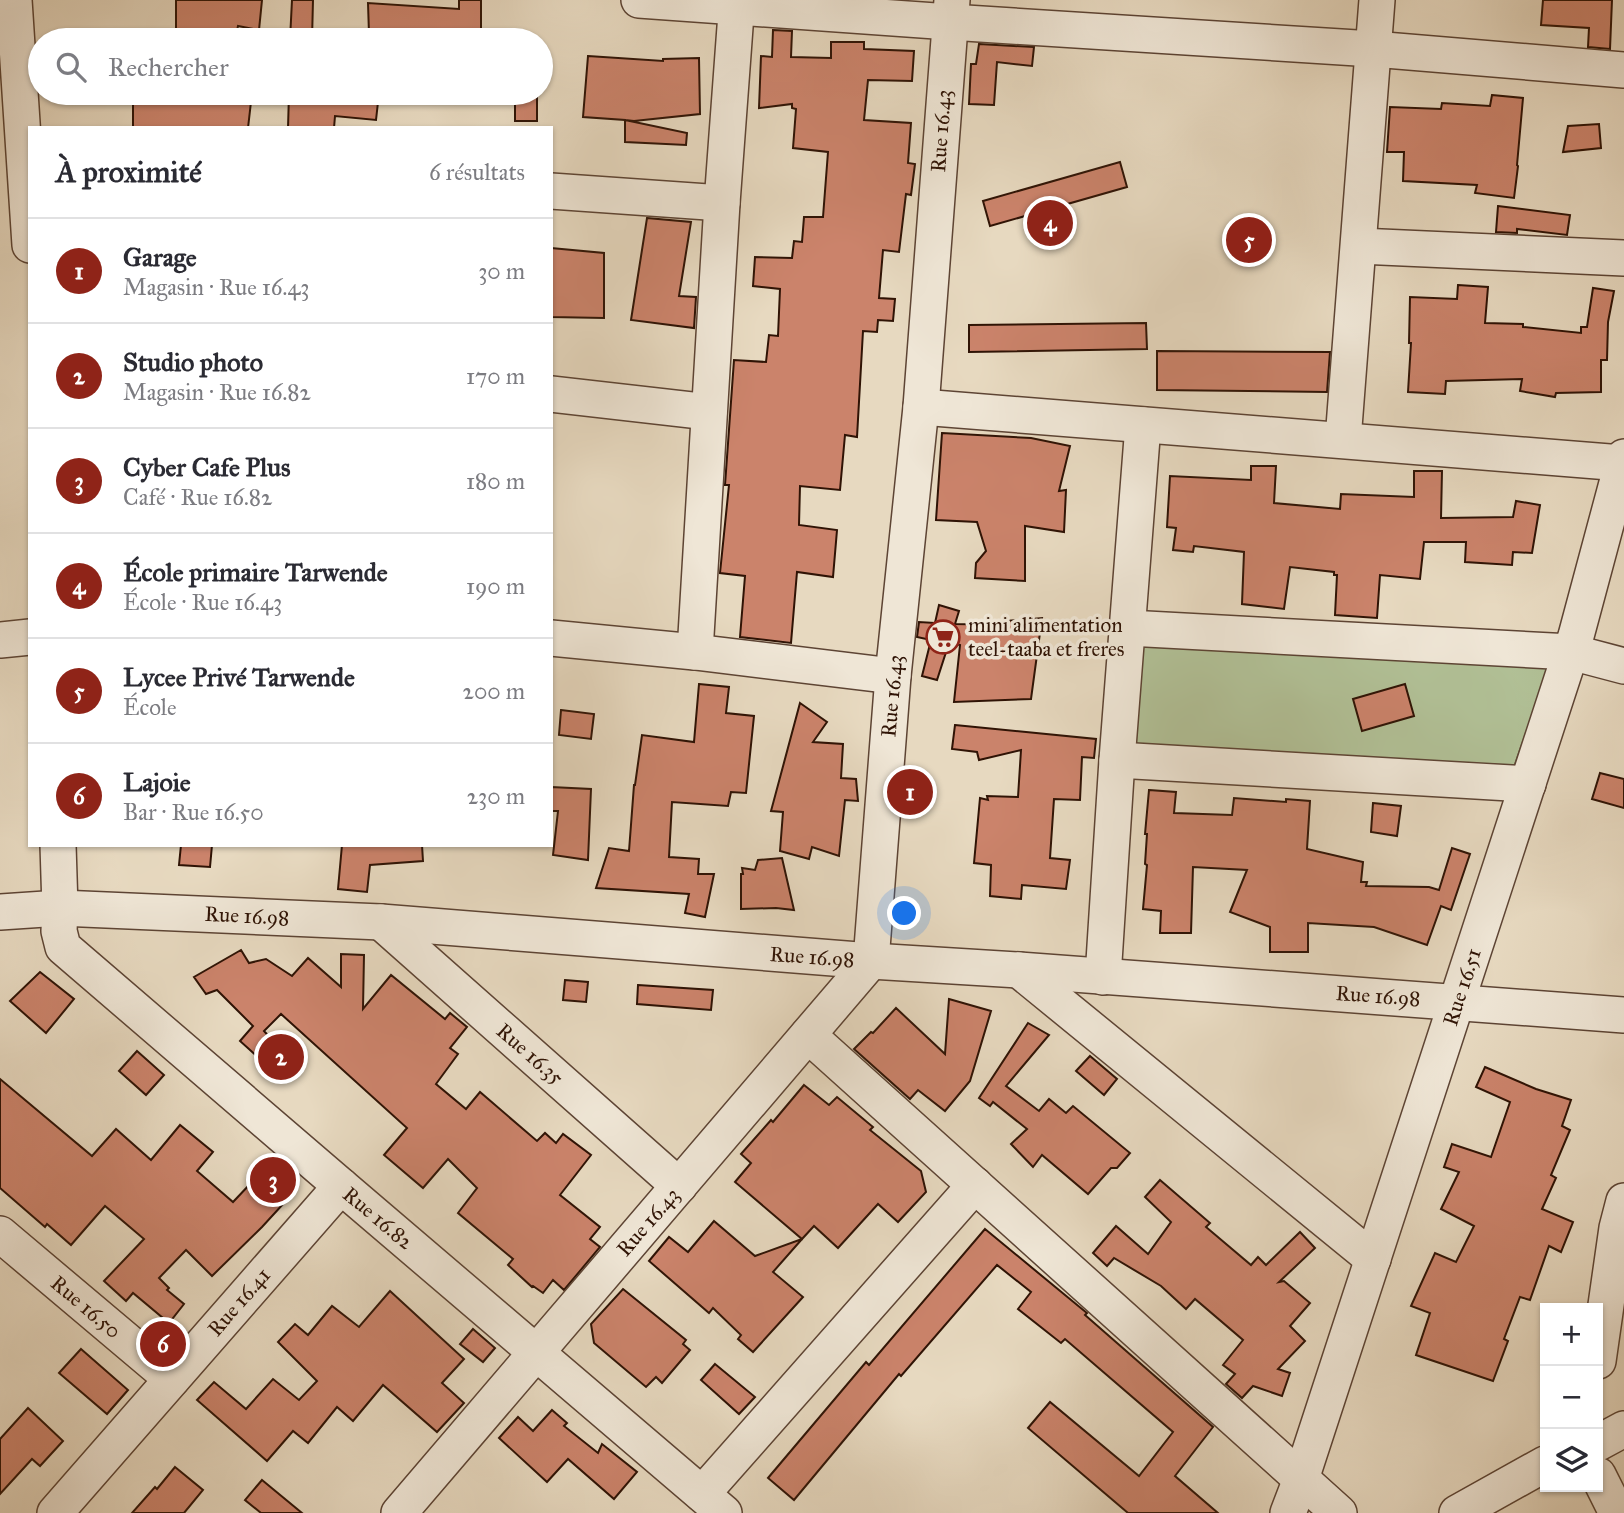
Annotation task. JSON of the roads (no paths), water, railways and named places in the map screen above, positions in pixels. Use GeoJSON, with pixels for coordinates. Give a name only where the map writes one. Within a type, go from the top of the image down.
{"type":"FeatureCollection","features":[{"type":"Feature","properties":{"kind":"street"},"geometry":{"type":"LineString","coordinates":[[14,0],[28,184]]}},
{"type":"Feature","properties":{"kind":"street"},"geometry":{"type":"LineString","coordinates":[[639,0],[951,11],[1624,70]]}},
{"type":"Feature","properties":{"kind":"street"},"geometry":{"type":"LineString","coordinates":[[1343,440],[1377,0]]}},
{"type":"Feature","properties":{"kind":"street"},"geometry":{"type":"LineString","coordinates":[[695,652],[737,4]]}},
{"type":"Feature","properties":{"kind":"street","name":"Rue 16.43"},"geometry":{"type":"LineString","coordinates":[[399,1513],[871,961],[893,676],[920,407],[951,11]]}},
{"type":"Feature","properties":{"kind":"street"},"geometry":{"type":"LineString","coordinates":[[553,191],[722,203]]}},
{"type":"Feature","properties":{"kind":"street"},"geometry":{"type":"LineString","coordinates":[[1359,246],[1624,258]]}},
{"type":"Feature","properties":{"kind":"street"},"geometry":{"type":"LineString","coordinates":[[553,394],[709,412]]}},
{"type":"Feature","properties":{"kind":"street"},"geometry":{"type":"LineString","coordinates":[[920,407],[1623,460]]}},
{"type":"Feature","properties":{"kind":"street"},"geometry":{"type":"LineString","coordinates":[[1103,977],[1143,425]]}},
{"type":"Feature","properties":{"kind":"street","name":"Rue 16.51"},"geometry":{"type":"LineString","coordinates":[[1288,1513],[1571,652],[1623,460]]}},
{"type":"Feature","properties":{"kind":"street"},"geometry":{"type":"LineString","coordinates":[[1128,628],[1571,652],[1624,666]]}},
{"type":"Feature","properties":{"kind":"street"},"geometry":{"type":"LineString","coordinates":[[0,640],[28,638]]}},
{"type":"Feature","properties":{"kind":"street"},"geometry":{"type":"LineString","coordinates":[[553,638],[893,676]]}},
{"type":"Feature","properties":{"kind":"street"},"geometry":{"type":"LineString","coordinates":[[1117,760],[1528,784]]}},
{"type":"Feature","properties":{"kind":"street","name":"Rue 16.82"},"geometry":{"type":"LineString","coordinates":[[58,847],[59,931],[63,947],[713,1504]]}},
{"type":"Feature","properties":{"kind":"street","name":"Rue 16.98"},"geometry":{"type":"LineString","coordinates":[[0,912],[60,908],[381,922],[871,961],[1624,1014]]}},
{"type":"Feature","properties":{"kind":"street","name":"Rue 16.35"},"geometry":{"type":"LineString","coordinates":[[381,922],[679,1186]]}},
{"type":"Feature","properties":{"kind":"street"},"geometry":{"type":"LineString","coordinates":[[1019,970],[1373,1259]]}},
{"type":"Feature","properties":{"kind":"street"},"geometry":{"type":"LineString","coordinates":[[808,1035],[1339,1513]]}},
{"type":"Feature","properties":{"kind":"street"},"geometry":{"type":"LineString","coordinates":[[713,1504],[975,1185]]}},
{"type":"Feature","properties":{"kind":"street","name":"Rue 16.41"},"geometry":{"type":"LineString","coordinates":[[55,1513],[341,1186]]}},
{"type":"Feature","properties":{"kind":"street"},"geometry":{"type":"LineString","coordinates":[[1603,1331],[1622,1219]]}},
{"type":"Feature","properties":{"kind":"street","name":"Rue 16.50"},"geometry":{"type":"LineString","coordinates":[[0,1234],[172,1379]]}},
{"type":"Feature","properties":{"kind":"street"},"geometry":{"type":"LineString","coordinates":[[1603,1440],[1624,1429]]}},
{"type":"Feature","properties":{"kind":"street"},"geometry":{"type":"LineString","coordinates":[[1457,1513],[1540,1467]]}},
{"type":"Feature","properties":{"kind":"street"},"geometry":{"type":"LineString","coordinates":[[1603,1485],[1617,1513]]}},
{"type":"Feature","properties":{"kind":"place","name":"École primaire Tarwende"},"geometry":{"type":"Point","coordinates":[1050,223]}},
{"type":"Feature","properties":{"kind":"place","name":"Lycee Privé Tarwende"},"geometry":{"type":"Point","coordinates":[1249,240]}},
{"type":"Feature","properties":{"kind":"place","name":"mini alimentation teel-taaba et freres"},"geometry":{"type":"Point","coordinates":[943,637]}},
{"type":"Feature","properties":{"kind":"place","name":"Garage"},"geometry":{"type":"Point","coordinates":[910,792]}},
{"type":"Feature","properties":{"kind":"place","name":"Studio photo"},"geometry":{"type":"Point","coordinates":[281,1057]}},
{"type":"Feature","properties":{"kind":"place","name":"Cyber Cafe Plus"},"geometry":{"type":"Point","coordinates":[273,1180]}},
{"type":"Feature","properties":{"kind":"place","name":"Lajoie"},"geometry":{"type":"Point","coordinates":[163,1344]}}]}
